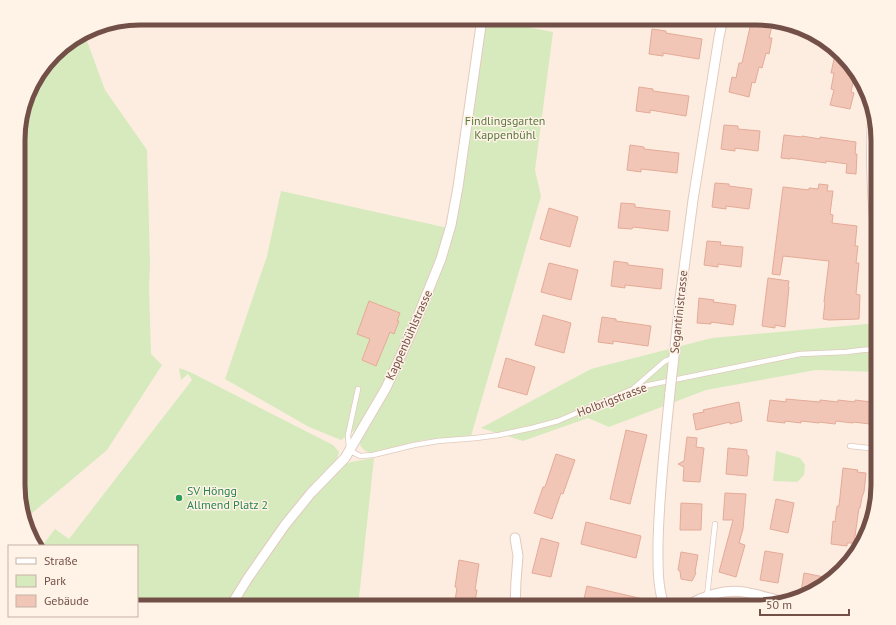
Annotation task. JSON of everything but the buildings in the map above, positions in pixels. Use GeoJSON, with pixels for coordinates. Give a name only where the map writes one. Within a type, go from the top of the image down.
{"type":"FeatureCollection","features":[{"type":"Feature","properties":{"kind":"street","name":"Kappenbühlstrasse"},"geometry":{"type":"LineString","coordinates":[[234,600],[285,525],[311,493],[345,458],[386,388],[412,332],[441,259],[451,225],[458,187],[481,25]]}},
{"type":"Feature","properties":{"kind":"street","name":"Segantinistrasse"},"geometry":{"type":"LineString","coordinates":[[663,600],[658,560],[658,516],[673,362],[693,200],[722,25]]}},
{"type":"Feature","properties":{"kind":"street"},"geometry":{"type":"LineString","coordinates":[[515,538],[518,556],[515,600]]}},
{"type":"Feature","properties":{"kind":"street"},"geometry":{"type":"LineString","coordinates":[[699,600],[707,596],[723,592],[743,592],[772,599]]}},
{"type":"Feature","properties":{"kind":"lane","name":"Holbrigstrasse"},"geometry":{"type":"LineString","coordinates":[[349,450],[360,456],[373,456],[414,445],[491,436],[558,421],[633,389],[685,377],[800,354],[871,349]]}},
{"type":"Feature","properties":{"kind":"lane"},"geometry":{"type":"LineString","coordinates":[[633,389],[665,361],[673,362]]}},
{"type":"Feature","properties":{"kind":"lane"},"geometry":{"type":"LineString","coordinates":[[349,450],[348,435],[358,389]]}},
{"type":"Feature","properties":{"kind":"lane"},"geometry":{"type":"LineString","coordinates":[[850,446],[871,448]]}},
{"type":"Feature","properties":{"kind":"lane"},"geometry":{"type":"LineString","coordinates":[[707,596],[715,524]]}},
{"type":"Feature","properties":{"kind":"green space","name":"Findlingsgarten Kappenbühl"},"geometry":{"type":"Polygon","coordinates":[[[485,25],[517,25],[553,32],[535,170],[541,196],[471,436],[424,440],[370,453],[365,451],[360,445],[359,440],[445,259],[485,25]]]}},
{"type":"Feature","properties":{"kind":"green space"},"geometry":{"type":"Polygon","coordinates":[[[86,38],[105,90],[147,150],[151,354],[162,365],[107,450],[29,515],[25,493],[26,125],[31,103],[40,82],[64,54],[86,38]]]}},
{"type":"Feature","properties":{"kind":"green space"},"geometry":{"type":"Polygon","coordinates":[[[281,191],[448,228],[420,303],[386,379],[358,428],[341,440],[309,427],[225,379],[267,256],[281,191]]]}},
{"type":"Feature","properties":{"kind":"green space"},"geometry":{"type":"Polygon","coordinates":[[[871,324],[871,372],[816,370],[706,390],[609,427],[588,418],[523,441],[481,428],[591,369],[712,338],[871,324]]]}},
{"type":"Feature","properties":{"kind":"green space","name":"SV Höngg Allmend Platz 2"},"geometry":{"type":"Polygon","coordinates":[[[179,368],[190,372],[333,445],[339,452],[337,459],[282,524],[231,600],[138,600],[138,545],[43,545],[55,529],[69,539],[192,380],[188,374],[181,380],[179,368]]]}},
{"type":"Feature","properties":{"kind":"green space"},"geometry":{"type":"Polygon","coordinates":[[[776,451],[800,458],[805,465],[804,475],[797,482],[773,481],[776,451]]]}},
{"type":"Feature","properties":{"kind":"green space"},"geometry":{"type":"Polygon","coordinates":[[[374,458],[359,600],[236,600],[251,577],[316,491],[343,465],[374,458]]]}},
{"type":"Feature","properties":{"kind":"place","name":"SV Höngg Allmend Platz 2"},"geometry":{"type":"Point","coordinates":[179,498]}}]}
